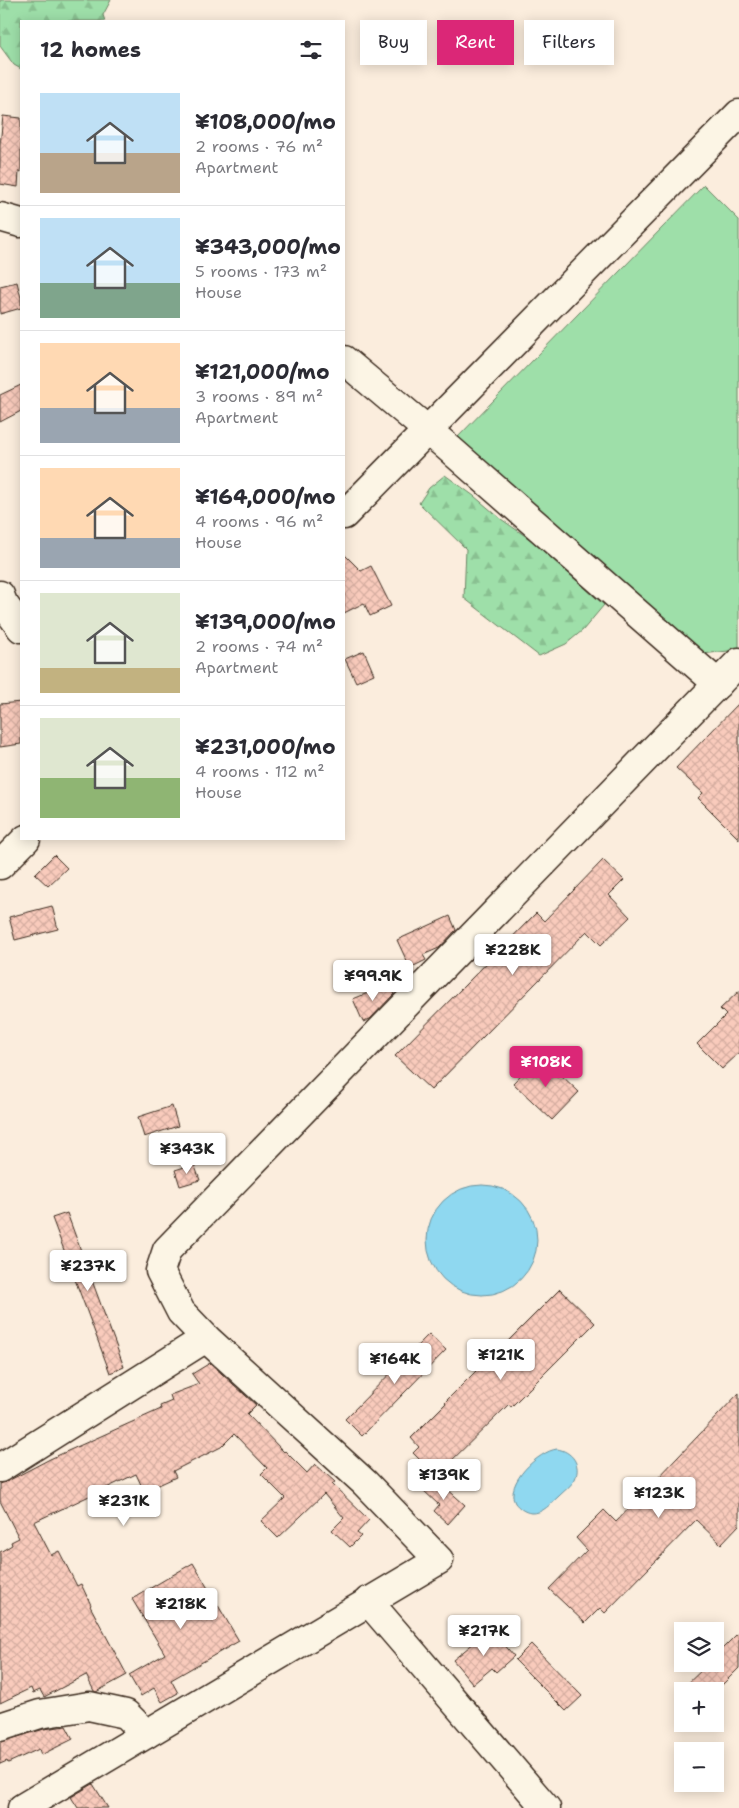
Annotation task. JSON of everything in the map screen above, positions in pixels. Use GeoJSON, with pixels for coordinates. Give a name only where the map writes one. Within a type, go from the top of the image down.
{"type":"FeatureCollection","features":[{"type":"Feature","properties":{"kind":"street"},"geometry":{"type":"LineString","coordinates":[[345,514],[739,114]]}},
{"type":"Feature","properties":{"kind":"street"},"geometry":{"type":"LineString","coordinates":[[0,217],[20,223]]}},
{"type":"Feature","properties":{"kind":"street"},"geometry":{"type":"LineString","coordinates":[[345,361],[428,430],[718,684]]}},
{"type":"Feature","properties":{"kind":"street"},"geometry":{"type":"LineString","coordinates":[[0,596],[20,627]]}},
{"type":"Feature","properties":{"kind":"street"},"geometry":{"type":"LineString","coordinates":[[22,1808],[438,1560],[365,1484],[206,1338],[181,1312],[160,1271],[167,1250],[739,662]]}},
{"type":"Feature","properties":{"kind":"street"},"geometry":{"type":"LineString","coordinates":[[0,865],[25,840]]}},
{"type":"Feature","properties":{"kind":"street"},"geometry":{"type":"LineString","coordinates":[[0,1468],[206,1338]]}},
{"type":"Feature","properties":{"kind":"street"},"geometry":{"type":"LineString","coordinates":[[368,1601],[546,1808]]}},
{"type":"Feature","properties":{"kind":"street"},"geometry":{"type":"LineString","coordinates":[[0,1728],[40,1714],[90,1706],[126,1714],[146,1734]]}},
{"type":"Feature","properties":{"kind":"green space"},"geometry":{"type":"Polygon","coordinates":[[[0,0],[111,0],[103,15],[105,20],[20,20],[20,68],[14,65],[0,46],[0,0]]]}},
{"type":"Feature","properties":{"kind":"green space"},"geometry":{"type":"Polygon","coordinates":[[[704,185],[739,220],[739,647],[737,650],[702,654],[454,441],[704,185]]]}},
{"type":"Feature","properties":{"kind":"green space"},"geometry":{"type":"Polygon","coordinates":[[[445,475],[531,540],[604,605],[583,630],[566,644],[539,656],[464,598],[466,549],[419,503],[429,488],[445,475]]]}},
{"type":"Feature","properties":{"kind":"water"},"geometry":{"type":"Polygon","coordinates":[[[482,1185],[493,1186],[503,1190],[521,1201],[532,1219],[536,1229],[536,1251],[532,1261],[521,1279],[503,1290],[493,1294],[482,1295],[471,1294],[461,1290],[443,1279],[432,1261],[428,1251],[427,1240],[428,1229],[432,1219],[443,1201],[461,1190],[471,1186],[482,1185]]]}},
{"type":"Feature","properties":{"kind":"water"},"geometry":{"type":"Polygon","coordinates":[[[557,1449],[567,1452],[574,1459],[577,1468],[575,1479],[572,1484],[543,1510],[535,1513],[524,1511],[515,1503],[513,1495],[514,1486],[525,1469],[541,1455],[557,1449]]]}},
{"type":"Feature","properties":{"kind":"building"},"geometry":{"type":"Polygon","coordinates":[[[3,116],[20,118],[20,172],[18,187],[0,184],[0,145],[3,116]]]}},
{"type":"Feature","properties":{"kind":"building"},"geometry":{"type":"Polygon","coordinates":[[[17,282],[20,294],[20,308],[0,314],[0,286],[17,282]]]}},
{"type":"Feature","properties":{"kind":"building"},"geometry":{"type":"Polygon","coordinates":[[[20,385],[20,412],[0,422],[0,395],[20,385]]]}},
{"type":"Feature","properties":{"kind":"building"},"geometry":{"type":"Polygon","coordinates":[[[345,555],[361,571],[371,566],[391,606],[370,616],[364,603],[345,612],[345,555]]]}},
{"type":"Feature","properties":{"kind":"building"},"geometry":{"type":"Polygon","coordinates":[[[364,651],[374,674],[356,682],[345,659],[364,651]]]}},
{"type":"Feature","properties":{"kind":"building"},"geometry":{"type":"Polygon","coordinates":[[[20,702],[20,744],[0,747],[0,704],[20,702]]]}},
{"type":"Feature","properties":{"kind":"building"},"geometry":{"type":"Polygon","coordinates":[[[739,703],[739,839],[698,798],[703,793],[676,768],[739,703]]]}},
{"type":"Feature","properties":{"kind":"building"},"geometry":{"type":"Polygon","coordinates":[[[54,855],[67,868],[48,886],[35,874],[54,855]]]}},
{"type":"Feature","properties":{"kind":"building"},"geometry":{"type":"Polygon","coordinates":[[[603,860],[624,880],[609,895],[630,917],[601,945],[587,931],[431,1090],[395,1056],[536,913],[544,921],[603,860]]]}},
{"type":"Feature","properties":{"kind":"building"},"geometry":{"type":"Polygon","coordinates":[[[52,906],[58,929],[15,940],[9,917],[52,906]]]}},
{"type":"Feature","properties":{"kind":"building"},"geometry":{"type":"Polygon","coordinates":[[[450,916],[456,930],[439,948],[423,955],[426,960],[410,968],[397,940],[450,916]]]}},
{"type":"Feature","properties":{"kind":"building"},"geometry":{"type":"Polygon","coordinates":[[[390,984],[394,994],[370,1019],[363,1022],[353,999],[390,984]]]}},
{"type":"Feature","properties":{"kind":"building"},"geometry":{"type":"Polygon","coordinates":[[[739,991],[739,1053],[722,1069],[697,1044],[726,1015],[720,1009],[739,991]]]}},
{"type":"Feature","properties":{"kind":"building"},"geometry":{"type":"Polygon","coordinates":[[[540,1055],[579,1092],[552,1120],[513,1083],[540,1055]]]}},
{"type":"Feature","properties":{"kind":"building"},"geometry":{"type":"Polygon","coordinates":[[[172,1106],[178,1126],[144,1137],[138,1117],[172,1106]]]}},
{"type":"Feature","properties":{"kind":"building"},"geometry":{"type":"Polygon","coordinates":[[[194,1164],[200,1180],[180,1186],[175,1170],[194,1164]]]}},
{"type":"Feature","properties":{"kind":"building"},"geometry":{"type":"Polygon","coordinates":[[[67,1213],[124,1367],[110,1373],[52,1218],[67,1213]]]}},
{"type":"Feature","properties":{"kind":"building"},"geometry":{"type":"Polygon","coordinates":[[[560,1289],[595,1323],[511,1407],[509,1404],[436,1476],[413,1453],[419,1447],[411,1438],[476,1371],[474,1369],[497,1346],[500,1349],[560,1289]]]}},
{"type":"Feature","properties":{"kind":"building"},"geometry":{"type":"Polygon","coordinates":[[[429,1334],[446,1350],[362,1436],[345,1419],[429,1334]]]}},
{"type":"Feature","properties":{"kind":"building"},"geometry":{"type":"Polygon","coordinates":[[[210,1363],[256,1405],[247,1414],[284,1452],[307,1473],[315,1464],[335,1482],[332,1484],[369,1520],[357,1533],[361,1536],[350,1547],[332,1530],[344,1518],[324,1494],[278,1538],[261,1521],[285,1498],[261,1474],[267,1468],[234,1434],[221,1447],[173,1471],[176,1477],[150,1489],[149,1487],[143,1489],[136,1474],[34,1522],[51,1555],[59,1551],[77,1586],[81,1584],[90,1606],[127,1675],[96,1692],[86,1675],[44,1697],[40,1690],[33,1693],[31,1688],[0,1703],[0,1552],[12,1545],[11,1542],[19,1538],[0,1501],[0,1484],[50,1459],[161,1409],[160,1406],[172,1401],[170,1395],[199,1384],[192,1374],[210,1363]]]}},
{"type":"Feature","properties":{"kind":"building"},"geometry":{"type":"Polygon","coordinates":[[[739,1393],[739,1525],[721,1544],[696,1520],[605,1613],[600,1608],[585,1623],[549,1589],[587,1550],[576,1538],[604,1510],[616,1522],[739,1393]]]}},
{"type":"Feature","properties":{"kind":"building"},"geometry":{"type":"Polygon","coordinates":[[[435,1478],[465,1505],[448,1524],[434,1511],[439,1505],[423,1490],[435,1478]]]}},
{"type":"Feature","properties":{"kind":"building"},"geometry":{"type":"Polygon","coordinates":[[[193,1563],[239,1641],[171,1680],[178,1693],[162,1702],[154,1688],[141,1696],[129,1675],[165,1654],[132,1599],[193,1563]]]}},
{"type":"Feature","properties":{"kind":"building"},"geometry":{"type":"Polygon","coordinates":[[[491,1629],[514,1656],[496,1672],[492,1668],[473,1684],[453,1660],[491,1629]]]}},
{"type":"Feature","properties":{"kind":"building"},"geometry":{"type":"Polygon","coordinates":[[[739,1632],[739,1668],[724,1683],[689,1682],[700,1672],[724,1672],[724,1647],[739,1632]]]}},
{"type":"Feature","properties":{"kind":"building"},"geometry":{"type":"Polygon","coordinates":[[[531,1644],[582,1696],[566,1711],[515,1660],[531,1644]]]}},
{"type":"Feature","properties":{"kind":"building"},"geometry":{"type":"Polygon","coordinates":[[[66,1726],[73,1739],[41,1755],[39,1749],[8,1763],[7,1761],[0,1764],[0,1742],[44,1729],[66,1726]]]}},
{"type":"Feature","properties":{"kind":"building"},"geometry":{"type":"Polygon","coordinates":[[[93,1784],[108,1808],[78,1808],[71,1797],[93,1784]]]}}]}
